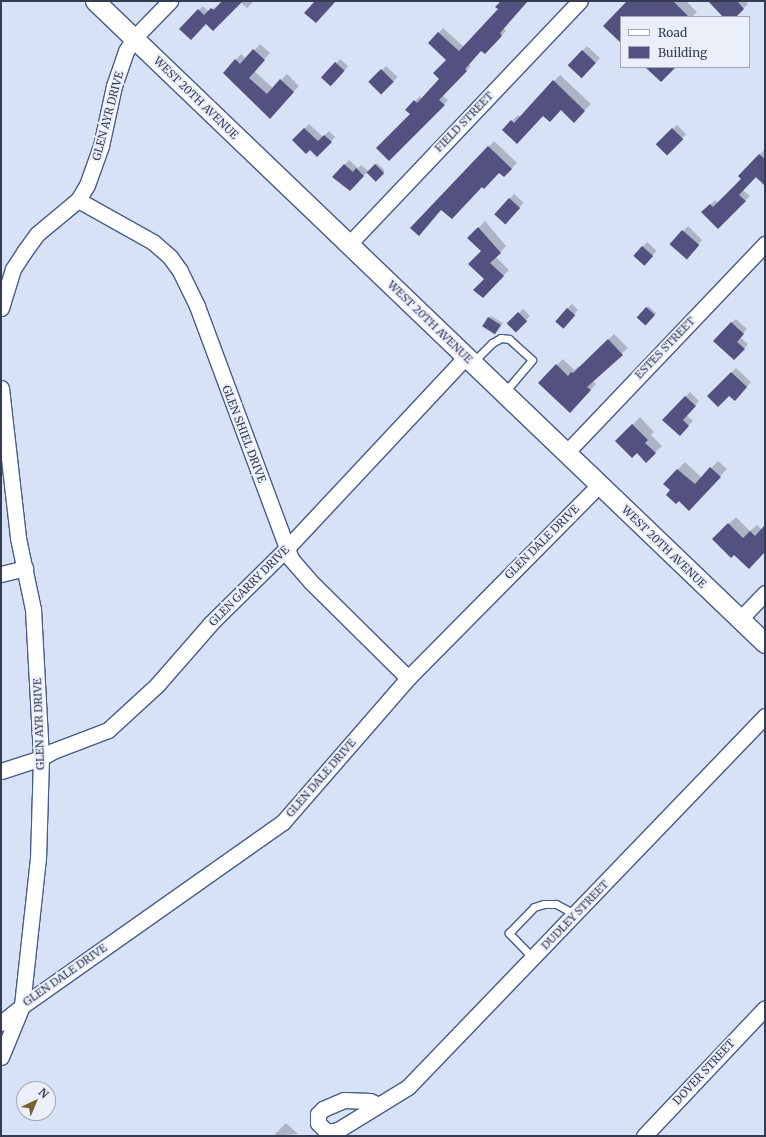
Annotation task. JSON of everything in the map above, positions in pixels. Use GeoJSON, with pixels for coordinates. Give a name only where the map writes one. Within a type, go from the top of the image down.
{"type":"FeatureCollection","features":[{"type":"Feature","properties":{"kind":"street","name":"WEST 20TH AVENUE"},"geometry":{"type":"LineString","coordinates":[[95,1],[765,643]]}},
{"type":"Feature","properties":{"kind":"street","name":"GLEN AYR DRIVE"},"geometry":{"type":"LineString","coordinates":[[1,308],[11,275],[24,252],[38,234],[78,200],[95,167],[114,86],[126,51],[134,38],[170,1]]}},
{"type":"Feature","properties":{"kind":"street","name":"FIELD STREET"},"geometry":{"type":"LineString","coordinates":[[349,244],[580,1]]}},
{"type":"Feature","properties":{"kind":"street","name":"GLEN SHIEL DRIVE"},"geometry":{"type":"LineString","coordinates":[[78,200],[153,242],[170,257],[180,271],[197,306],[291,559],[311,582],[408,678]]}},
{"type":"Feature","properties":{"kind":"street","name":"ESTES STREET"},"geometry":{"type":"LineString","coordinates":[[566,452],[765,244]]}},
{"type":"Feature","properties":{"kind":"street","name":"GLEN GARRY DRIVE"},"geometry":{"type":"LineString","coordinates":[[1,771],[41,758],[53,750],[108,730],[157,685],[212,623],[470,360]]}},
{"type":"Feature","properties":{"kind":"street","name":"GLEN AYR DRIVE"},"geometry":{"type":"LineString","coordinates":[[1,388],[3,435],[33,616],[41,758],[38,858],[22,1006],[1,1057]]}},
{"type":"Feature","properties":{"kind":"street","name":"GLEN DALE DRIVE"},"geometry":{"type":"LineString","coordinates":[[1,1023],[22,1006],[283,822],[408,678],[599,485]]}},
{"type":"Feature","properties":{"kind":"street"},"geometry":{"type":"LineString","coordinates":[[1,574],[25,568]]}},
{"type":"Feature","properties":{"kind":"street"},"geometry":{"type":"LineString","coordinates":[[740,619],[765,593]]}},
{"type":"Feature","properties":{"kind":"street","name":"DUDLEY STREET"},"geometry":{"type":"LineString","coordinates":[[378,1105],[408,1087],[765,716]]}},
{"type":"Feature","properties":{"kind":"street","name":"DOVER STREET"},"geometry":{"type":"LineString","coordinates":[[644,1136],[765,1008]]}},
{"type":"Feature","properties":{"kind":"lane"},"geometry":{"type":"LineString","coordinates":[[470,360],[492,342],[501,338],[509,338],[532,360],[504,393]]}},
{"type":"Feature","properties":{"kind":"lane"},"geometry":{"type":"LineString","coordinates":[[533,958],[509,933],[534,907],[544,904],[556,904],[576,914]]}},
{"type":"Feature","properties":{"kind":"building"},"geometry":{"type":"Polygon","coordinates":[[[222,1],[243,1],[213,31],[206,24],[191,40],[179,29],[198,9],[204,15],[211,8],[214,10],[222,1]]]}},
{"type":"Feature","properties":{"kind":"building"},"geometry":{"type":"Polygon","coordinates":[[[315,1],[336,1],[316,23],[304,13],[315,1]]]}},
{"type":"Feature","properties":{"kind":"building"},"geometry":{"type":"Polygon","coordinates":[[[501,1],[528,1],[500,33],[502,36],[485,54],[481,51],[465,69],[467,71],[439,100],[445,105],[389,161],[376,148],[410,114],[405,110],[414,100],[417,103],[439,79],[433,73],[446,60],[428,43],[438,32],[459,51],[498,9],[495,7],[501,1]]]}},
{"type":"Feature","properties":{"kind":"building"},"geometry":{"type":"Polygon","coordinates":[[[627,1],[673,1],[688,16],[620,16],[620,42],[603,26],[627,1]]]}},
{"type":"Feature","properties":{"kind":"building"},"geometry":{"type":"Polygon","coordinates":[[[708,1],[737,1],[744,9],[737,16],[722,16],[708,1]]]}},
{"type":"Feature","properties":{"kind":"building"},"geometry":{"type":"Polygon","coordinates":[[[253,49],[265,60],[249,78],[267,94],[280,79],[294,92],[270,119],[223,73],[235,59],[240,64],[253,49]]]}},
{"type":"Feature","properties":{"kind":"building"},"geometry":{"type":"Polygon","coordinates":[[[582,50],[596,63],[582,78],[568,65],[582,50]]]}},
{"type":"Feature","properties":{"kind":"building"},"geometry":{"type":"Polygon","coordinates":[[[335,62],[345,71],[331,86],[321,78],[335,62]]]}},
{"type":"Feature","properties":{"kind":"building"},"geometry":{"type":"Polygon","coordinates":[[[646,68],[675,68],[661,82],[646,68]]]}},
{"type":"Feature","properties":{"kind":"building"},"geometry":{"type":"Polygon","coordinates":[[[381,69],[394,82],[381,94],[368,82],[381,69]]]}},
{"type":"Feature","properties":{"kind":"building"},"geometry":{"type":"Polygon","coordinates":[[[553,80],[585,111],[574,123],[561,110],[550,122],[543,116],[517,144],[502,130],[511,120],[514,123],[553,80]]]}},
{"type":"Feature","properties":{"kind":"building"},"geometry":{"type":"Polygon","coordinates":[[[304,128],[318,141],[324,135],[332,142],[317,157],[310,150],[306,154],[292,140],[304,128]]]}},
{"type":"Feature","properties":{"kind":"building"},"geometry":{"type":"Polygon","coordinates":[[[672,128],[683,139],[667,156],[656,144],[672,128]]]}},
{"type":"Feature","properties":{"kind":"building"},"geometry":{"type":"Polygon","coordinates":[[[488,146],[512,169],[504,177],[499,173],[484,189],[482,187],[452,219],[441,210],[419,236],[410,228],[488,146]]]}},
{"type":"Feature","properties":{"kind":"building"},"geometry":{"type":"Polygon","coordinates":[[[759,154],[765,159],[765,186],[756,177],[739,195],[746,201],[718,229],[701,212],[710,204],[713,207],[741,179],[738,176],[759,154]]]}},
{"type":"Feature","properties":{"kind":"building"},"geometry":{"type":"Polygon","coordinates":[[[344,164],[353,172],[356,168],[364,176],[350,191],[332,177],[344,164]]]}},
{"type":"Feature","properties":{"kind":"building"},"geometry":{"type":"Polygon","coordinates":[[[375,164],[384,173],[376,182],[367,172],[375,164]]]}},
{"type":"Feature","properties":{"kind":"building"},"geometry":{"type":"Polygon","coordinates":[[[509,198],[520,208],[505,224],[494,214],[509,198]]]}},
{"type":"Feature","properties":{"kind":"building"},"geometry":{"type":"Polygon","coordinates":[[[478,227],[501,253],[490,263],[504,276],[483,298],[473,290],[484,279],[468,264],[481,251],[467,238],[478,227]]]}},
{"type":"Feature","properties":{"kind":"building"},"geometry":{"type":"Polygon","coordinates":[[[682,230],[699,245],[687,259],[670,244],[682,230]]]}},
{"type":"Feature","properties":{"kind":"building"},"geometry":{"type":"Polygon","coordinates":[[[642,246],[653,256],[644,266],[633,256],[642,246]]]}},
{"type":"Feature","properties":{"kind":"building"},"geometry":{"type":"Polygon","coordinates":[[[646,307],[655,315],[646,325],[637,317],[646,307]]]}},
{"type":"Feature","properties":{"kind":"building"},"geometry":{"type":"Polygon","coordinates":[[[567,308],[575,315],[563,329],[555,322],[567,308]]]}},
{"type":"Feature","properties":{"kind":"building"},"geometry":{"type":"Polygon","coordinates":[[[518,312],[527,321],[516,333],[507,323],[518,312]]]}},
{"type":"Feature","properties":{"kind":"building"},"geometry":{"type":"Polygon","coordinates":[[[488,317],[501,325],[495,334],[482,326],[488,317]]]}},
{"type":"Feature","properties":{"kind":"building"},"geometry":{"type":"Polygon","coordinates":[[[731,322],[744,334],[737,342],[745,349],[734,360],[713,341],[731,322]]]}},
{"type":"Feature","properties":{"kind":"building"},"geometry":{"type":"Polygon","coordinates":[[[608,339],[623,355],[587,387],[591,390],[570,413],[538,383],[556,364],[568,376],[571,372],[573,373],[608,339]]]}},
{"type":"Feature","properties":{"kind":"building"},"geometry":{"type":"Polygon","coordinates":[[[731,372],[747,387],[735,401],[729,396],[718,407],[707,396],[731,372]]]}},
{"type":"Feature","properties":{"kind":"building"},"geometry":{"type":"Polygon","coordinates":[[[685,396],[696,406],[683,420],[689,426],[680,436],[662,420],[685,396]]]}},
{"type":"Feature","properties":{"kind":"building"},"geometry":{"type":"Polygon","coordinates":[[[632,424],[648,440],[645,443],[656,453],[646,463],[637,453],[632,458],[615,441],[632,424]]]}},
{"type":"Feature","properties":{"kind":"building"},"geometry":{"type":"Polygon","coordinates":[[[710,467],[721,477],[689,511],[679,501],[676,504],[666,495],[670,490],[663,484],[677,469],[695,484],[710,467]]]}},
{"type":"Feature","properties":{"kind":"building"},"geometry":{"type":"Polygon","coordinates":[[[728,523],[743,538],[750,531],[755,536],[765,525],[765,552],[749,569],[734,555],[731,558],[712,539],[728,523]]]}}]}
